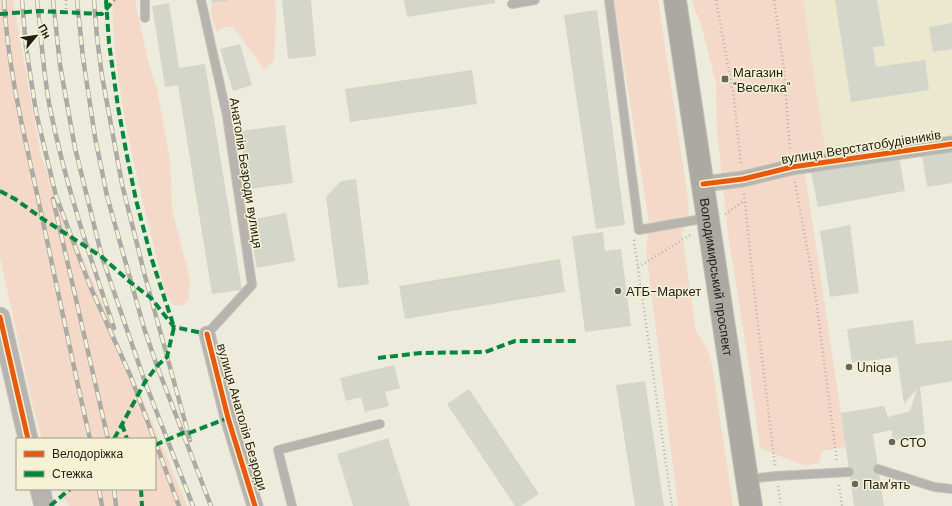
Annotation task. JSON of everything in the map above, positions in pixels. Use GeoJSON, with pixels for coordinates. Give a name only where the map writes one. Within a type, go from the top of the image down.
{"type":"FeatureCollection","features":[{"type":"Feature","properties":{"kind":"main road","name":"Володимирський проспект"},"geometry":{"type":"LineString","coordinates":[[674,0],[751,506]]}},
{"type":"Feature","properties":{"kind":"street","name":"вулиця Верстатобудівників"},"geometry":{"type":"LineString","coordinates":[[703,184],[743,178],[792,167],[952,144]]}},
{"type":"Feature","properties":{"kind":"street"},"geometry":{"type":"LineString","coordinates":[[0,317],[28,438]]}},
{"type":"Feature","properties":{"kind":"street","name":"вулиця Анатолія Безроди"},"geometry":{"type":"LineString","coordinates":[[207,334],[228,418],[255,506]]}},
{"type":"Feature","properties":{"kind":"street"},"geometry":{"type":"LineString","coordinates":[[40,490],[44,506]]}},
{"type":"Feature","properties":{"kind":"lane"},"geometry":{"type":"LineString","coordinates":[[146,0],[146,18]]}},
{"type":"Feature","properties":{"kind":"lane","name":"Анатолія Безроди вулиця"},"geometry":{"type":"LineString","coordinates":[[201,0],[227,116],[252,285],[207,334]]}},
{"type":"Feature","properties":{"kind":"lane"},"geometry":{"type":"LineString","coordinates":[[512,4],[534,0]]}},
{"type":"Feature","properties":{"kind":"lane"},"geometry":{"type":"LineString","coordinates":[[609,0],[639,230],[708,218]]}},
{"type":"Feature","properties":{"kind":"lane"},"geometry":{"type":"LineString","coordinates":[[292,506],[278,450],[380,424]]}},
{"type":"Feature","properties":{"kind":"lane"},"geometry":{"type":"LineString","coordinates":[[878,469],[934,487],[952,489]]}},
{"type":"Feature","properties":{"kind":"lane"},"geometry":{"type":"LineString","coordinates":[[747,480],[776,476],[849,472]]}},
{"type":"Feature","properties":{"kind":"path"},"geometry":{"type":"LineString","coordinates":[[66,0],[66,12]]}},
{"type":"Feature","properties":{"kind":"path"},"geometry":{"type":"LineString","coordinates":[[716,0],[734,98],[756,308],[776,476],[781,506]]}},
{"type":"Feature","properties":{"kind":"path"},"geometry":{"type":"LineString","coordinates":[[774,0],[784,70],[792,167],[815,291],[842,506]]}},
{"type":"Feature","properties":{"kind":"path"},"geometry":{"type":"LineString","coordinates":[[634,234],[672,506]]}},
{"type":"Feature","properties":{"kind":"shaded area"},"geometry":{"type":"Polygon","coordinates":[[[0,0],[13,0],[41,157],[187,506],[69,506],[60,490],[156,490],[156,438],[42,438],[33,407],[0,257],[0,0]]]}},
{"type":"Feature","properties":{"kind":"shaded area"},"geometry":{"type":"Polygon","coordinates":[[[112,0],[136,0],[148,61],[157,89],[170,160],[172,209],[190,280],[188,301],[181,306],[173,305],[165,293],[134,162],[123,109],[114,41],[112,0]]]}},
{"type":"Feature","properties":{"kind":"shaded area"},"geometry":{"type":"Polygon","coordinates":[[[212,0],[275,0],[276,13],[274,61],[264,69],[233,27],[224,27],[217,32],[211,15],[212,0]]]}},
{"type":"Feature","properties":{"kind":"shaded area"},"geometry":{"type":"Polygon","coordinates":[[[614,0],[658,0],[689,206],[688,223],[682,233],[696,332],[707,348],[712,365],[733,506],[678,506],[646,250],[649,223],[614,0]]]}},
{"type":"Feature","properties":{"kind":"shaded area"},"geometry":{"type":"Polygon","coordinates":[[[692,0],[803,0],[826,156],[803,160],[846,447],[821,451],[819,463],[805,466],[760,448],[728,234],[717,131],[716,83],[700,21],[692,0]]]}},
{"type":"Feature","properties":{"kind":"shaded area"},"geometry":{"type":"Polygon","coordinates":[[[803,0],[952,0],[952,138],[826,156],[803,0]]]}},
{"type":"Feature","properties":{"kind":"building"},"geometry":{"type":"Polygon","coordinates":[[[211,0],[227,0],[227,2],[211,2],[211,0]]]}},
{"type":"Feature","properties":{"kind":"building"},"geometry":{"type":"Polygon","coordinates":[[[282,0],[311,0],[316,56],[288,59],[282,0]]]}},
{"type":"Feature","properties":{"kind":"building"},"geometry":{"type":"Polygon","coordinates":[[[404,0],[495,0],[495,3],[407,17],[404,0]]]}},
{"type":"Feature","properties":{"kind":"building"},"geometry":{"type":"Polygon","coordinates":[[[835,0],[877,0],[885,46],[873,47],[876,67],[925,60],[929,90],[851,102],[835,0]]]}},
{"type":"Feature","properties":{"kind":"building"},"geometry":{"type":"Polygon","coordinates":[[[169,3],[179,68],[205,64],[242,290],[212,294],[178,85],[165,87],[152,6],[169,3]]]}},
{"type":"Feature","properties":{"kind":"building"},"geometry":{"type":"Polygon","coordinates":[[[597,10],[625,225],[596,229],[564,15],[597,10]]]}},
{"type":"Feature","properties":{"kind":"building"},"geometry":{"type":"Polygon","coordinates":[[[952,23],[952,49],[933,52],[929,27],[952,23]]]}},
{"type":"Feature","properties":{"kind":"building"},"geometry":{"type":"Polygon","coordinates":[[[240,44],[252,85],[233,91],[220,49],[240,44]]]}},
{"type":"Feature","properties":{"kind":"building"},"geometry":{"type":"Polygon","coordinates":[[[472,70],[477,104],[350,122],[345,89],[472,70]]]}},
{"type":"Feature","properties":{"kind":"building"},"geometry":{"type":"Polygon","coordinates":[[[285,125],[293,183],[249,189],[240,131],[285,125]]]}},
{"type":"Feature","properties":{"kind":"building"},"geometry":{"type":"Polygon","coordinates":[[[952,150],[952,183],[927,187],[922,155],[952,150]]]}},
{"type":"Feature","properties":{"kind":"building"},"geometry":{"type":"Polygon","coordinates":[[[899,156],[905,191],[818,207],[811,172],[899,156]]]}},
{"type":"Feature","properties":{"kind":"building"},"geometry":{"type":"Polygon","coordinates":[[[356,179],[369,284],[338,288],[326,197],[341,181],[356,179]]]}},
{"type":"Feature","properties":{"kind":"building"},"geometry":{"type":"Polygon","coordinates":[[[286,213],[295,261],[257,268],[248,220],[286,213]]]}},
{"type":"Feature","properties":{"kind":"building"},"geometry":{"type":"Polygon","coordinates":[[[850,225],[859,293],[830,297],[820,231],[850,225]]]}},
{"type":"Feature","properties":{"kind":"building"},"geometry":{"type":"Polygon","coordinates":[[[603,232],[605,251],[621,249],[631,326],[585,332],[572,236],[603,232]]]}},
{"type":"Feature","properties":{"kind":"building"},"geometry":{"type":"Polygon","coordinates":[[[560,259],[565,292],[405,319],[399,286],[560,259]]]}},
{"type":"Feature","properties":{"kind":"building"},"geometry":{"type":"Polygon","coordinates":[[[913,320],[916,344],[952,340],[952,381],[920,387],[925,434],[892,441],[892,430],[873,434],[884,506],[854,506],[841,413],[884,406],[888,417],[910,411],[917,389],[904,404],[897,357],[852,363],[847,329],[913,320]]]}},
{"type":"Feature","properties":{"kind":"building"},"geometry":{"type":"Polygon","coordinates":[[[394,365],[400,388],[385,392],[389,406],[365,412],[361,397],[346,401],[340,378],[394,365]]]}},
{"type":"Feature","properties":{"kind":"building"},"geometry":{"type":"Polygon","coordinates":[[[645,381],[664,506],[635,506],[616,385],[645,381]]]}},
{"type":"Feature","properties":{"kind":"building"},"geometry":{"type":"Polygon","coordinates":[[[469,389],[539,494],[521,506],[515,506],[447,404],[469,389]]]}},
{"type":"Feature","properties":{"kind":"building"},"geometry":{"type":"Polygon","coordinates":[[[388,438],[410,506],[353,506],[337,454],[388,438]]]}},
{"type":"Feature","properties":{"kind":"railway"},"geometry":{"type":"LineString","coordinates":[[4,0],[6,28],[19,110],[90,438]]}},
{"type":"Feature","properties":{"kind":"railway"},"geometry":{"type":"LineString","coordinates":[[22,0],[26,47],[36,112],[56,196],[90,286],[131,377],[154,438]]}},
{"type":"Feature","properties":{"kind":"railway"},"geometry":{"type":"LineString","coordinates":[[37,0],[45,77],[55,132],[78,217],[114,328]]}},
{"type":"Feature","properties":{"kind":"railway"},"geometry":{"type":"LineString","coordinates":[[53,0],[60,65],[75,148],[102,257],[145,382],[193,506]]}},
{"type":"Feature","properties":{"kind":"railway"},"geometry":{"type":"LineString","coordinates":[[77,0],[83,58],[95,137],[107,196],[144,328],[157,366],[211,506]]}},
{"type":"Feature","properties":{"kind":"railway"},"geometry":{"type":"LineString","coordinates":[[94,0],[102,76],[122,184],[145,276],[190,440]]}},
{"type":"Feature","properties":{"kind":"railway"},"geometry":{"type":"LineString","coordinates":[[53,199],[108,438]]}},
{"type":"Feature","properties":{"kind":"railway"},"geometry":{"type":"LineString","coordinates":[[156,444],[179,506]]}},
{"type":"Feature","properties":{"kind":"railway"},"geometry":{"type":"LineString","coordinates":[[99,490],[102,506]]}},
{"type":"Feature","properties":{"kind":"railway"},"geometry":{"type":"LineString","coordinates":[[114,490],[116,506]]}},
{"type":"Feature","properties":{"kind":"marked path"},"geometry":{"type":"LineString","coordinates":[[106,0],[109,43],[118,107],[136,200],[151,257],[174,327],[167,357],[157,366],[145,382],[115,438]]}},
{"type":"Feature","properties":{"kind":"marked path"},"geometry":{"type":"LineString","coordinates":[[0,14],[39,11],[102,14],[114,0]]}},
{"type":"Feature","properties":{"kind":"marked path"},"geometry":{"type":"LineString","coordinates":[[0,191],[15,199],[102,257],[130,282],[151,298],[174,327],[207,334]]}},
{"type":"Feature","properties":{"kind":"marked path"},"geometry":{"type":"LineString","coordinates":[[378,358],[421,353],[485,352],[515,341],[578,341]]}},
{"type":"Feature","properties":{"kind":"marked path"},"geometry":{"type":"LineString","coordinates":[[156,445],[183,433],[189,433],[228,418]]}},
{"type":"Feature","properties":{"kind":"marked path"},"geometry":{"type":"LineString","coordinates":[[122,424],[127,438]]}},
{"type":"Feature","properties":{"kind":"marked path"},"geometry":{"type":"LineString","coordinates":[[50,506],[69,490]]}},
{"type":"Feature","properties":{"kind":"marked path"},"geometry":{"type":"LineString","coordinates":[[141,490],[142,506]]}},
{"type":"Feature","properties":{"kind":"cycle path"},"geometry":{"type":"LineString","coordinates":[[703,184],[743,179],[792,167],[952,144]]}},
{"type":"Feature","properties":{"kind":"cycle path"},"geometry":{"type":"LineString","coordinates":[[0,317],[28,438]]}},
{"type":"Feature","properties":{"kind":"cycle path"},"geometry":{"type":"LineString","coordinates":[[207,334],[228,418],[255,506]]}},
{"type":"Feature","properties":{"kind":"place","name":"Магазин \"Веселка\""},"geometry":{"type":"Point","coordinates":[725,79]}},
{"type":"Feature","properties":{"kind":"place","name":"АТБ-Маркет"},"geometry":{"type":"Point","coordinates":[618,291]}},
{"type":"Feature","properties":{"kind":"place","name":"Uniqa"},"geometry":{"type":"Point","coordinates":[849,367]}},
{"type":"Feature","properties":{"kind":"place","name":"СТО"},"geometry":{"type":"Point","coordinates":[892,442]}},
{"type":"Feature","properties":{"kind":"place","name":"Пам'ять"},"geometry":{"type":"Point","coordinates":[855,484]}}]}
